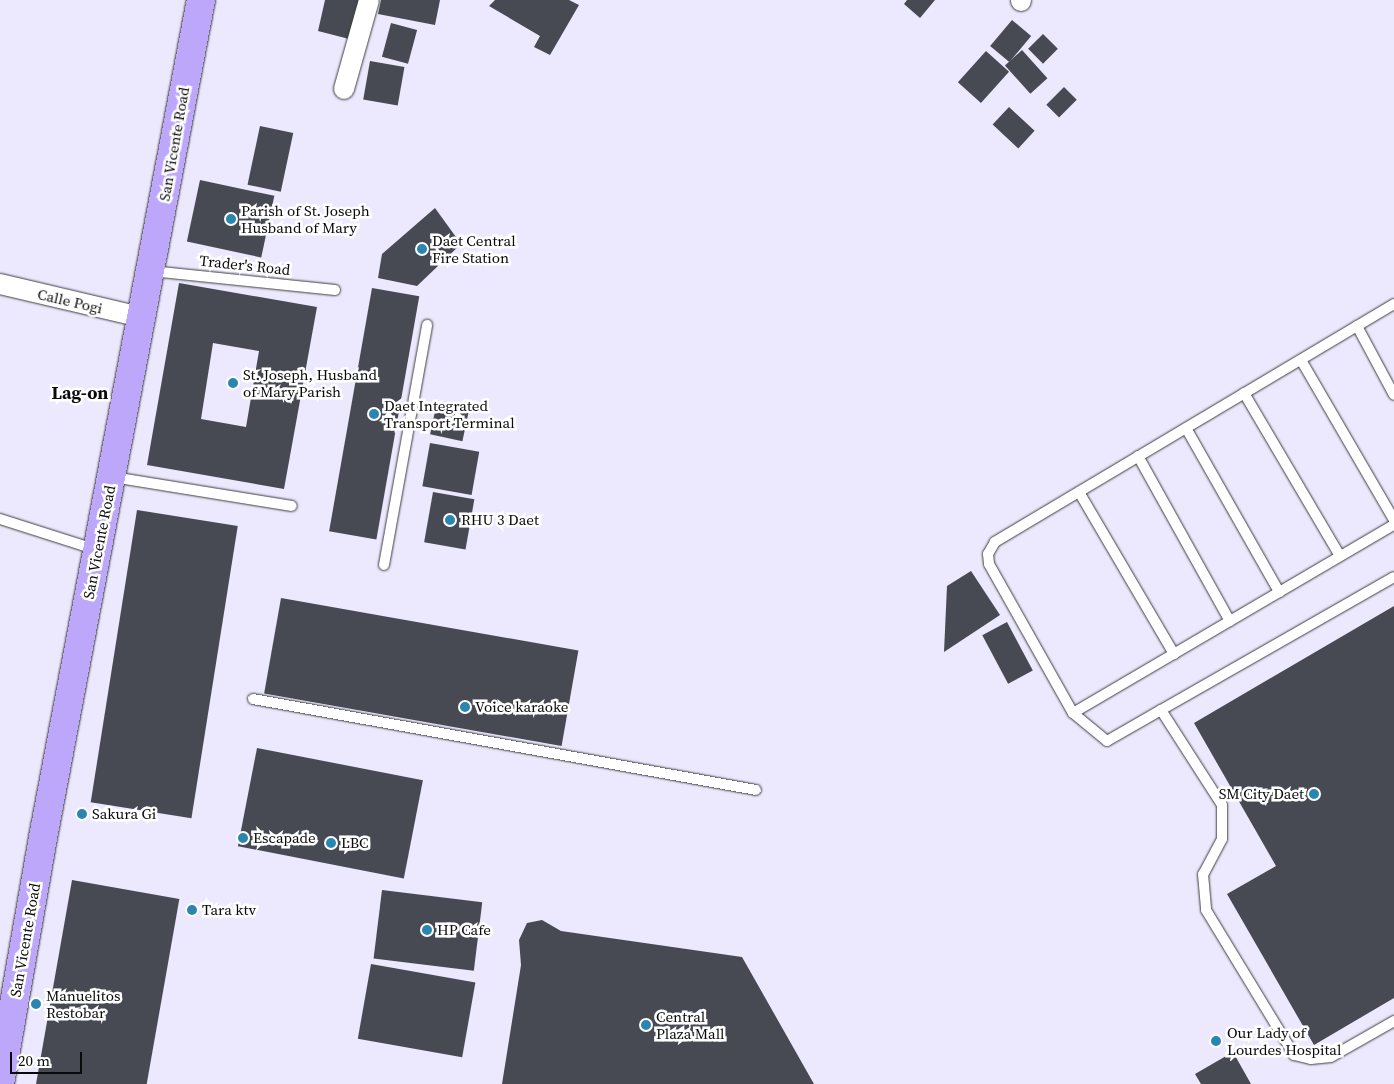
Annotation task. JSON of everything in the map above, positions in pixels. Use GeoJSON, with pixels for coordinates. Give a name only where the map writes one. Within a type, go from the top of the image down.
{"type":"FeatureCollection","features":[{"type":"Feature","properties":{"kind":"main road","name":"San Vicente Road"},"geometry":{"type":"LineString","coordinates":[[0,1084],[200,0]]}},
{"type":"Feature","properties":{"kind":"street"},"geometry":{"type":"LineString","coordinates":[[344,89],[369,0]]}},
{"type":"Feature","properties":{"kind":"street","name":"Calle Pogi"},"geometry":{"type":"LineString","coordinates":[[0,284],[141,317]]}},
{"type":"Feature","properties":{"kind":"lane","name":"Trader's Road"},"geometry":{"type":"LineString","coordinates":[[151,271],[335,290]]}},
{"type":"Feature","properties":{"kind":"lane"},"geometry":{"type":"LineString","coordinates":[[1394,304],[995,542],[988,554],[989,564],[1074,713],[1108,741],[1394,577]]}},
{"type":"Feature","properties":{"kind":"lane"},"geometry":{"type":"LineString","coordinates":[[384,565],[427,325]]}},
{"type":"Feature","properties":{"kind":"lane"},"geometry":{"type":"LineString","coordinates":[[1357,326],[1394,395]]}},
{"type":"Feature","properties":{"kind":"lane"},"geometry":{"type":"LineString","coordinates":[[1301,360],[1394,520]]}},
{"type":"Feature","properties":{"kind":"lane"},"geometry":{"type":"LineString","coordinates":[[1244,393],[1340,556]]}},
{"type":"Feature","properties":{"kind":"lane"},"geometry":{"type":"LineString","coordinates":[[1186,428],[1279,592]]}},
{"type":"Feature","properties":{"kind":"lane"},"geometry":{"type":"LineString","coordinates":[[1138,456],[1230,621]]}},
{"type":"Feature","properties":{"kind":"lane"},"geometry":{"type":"LineString","coordinates":[[111,476],[292,506]]}},
{"type":"Feature","properties":{"kind":"lane"},"geometry":{"type":"LineString","coordinates":[[1079,492],[1174,654]]}},
{"type":"Feature","properties":{"kind":"lane"},"geometry":{"type":"LineString","coordinates":[[0,519],[97,550]]}},
{"type":"Feature","properties":{"kind":"lane"},"geometry":{"type":"LineString","coordinates":[[1074,713],[1394,524]]}},
{"type":"Feature","properties":{"kind":"lane"},"geometry":{"type":"LineString","coordinates":[[253,700],[756,790]]}},
{"type":"Feature","properties":{"kind":"lane"},"geometry":{"type":"LineString","coordinates":[[1161,710],[1222,805],[1222,839],[1203,874],[1206,910],[1294,1055],[1311,1059],[1331,1058],[1394,1021]]}},
{"type":"Feature","properties":{"kind":"building"},"geometry":{"type":"Polygon","coordinates":[[[325,0],[363,0],[353,40],[318,31],[325,0]]]}},
{"type":"Feature","properties":{"kind":"building"},"geometry":{"type":"Polygon","coordinates":[[[381,0],[440,0],[435,25],[378,14],[381,0]]]}},
{"type":"Feature","properties":{"kind":"building"},"geometry":{"type":"Polygon","coordinates":[[[495,0],[569,0],[579,5],[550,55],[534,47],[540,36],[489,6],[495,0]]]}},
{"type":"Feature","properties":{"kind":"building"},"geometry":{"type":"Polygon","coordinates":[[[907,0],[935,0],[920,18],[904,4],[907,0]]]}},
{"type":"Feature","properties":{"kind":"building"},"geometry":{"type":"Polygon","coordinates":[[[1012,20],[1031,36],[1009,62],[990,46],[1012,20]]]}},
{"type":"Feature","properties":{"kind":"building"},"geometry":{"type":"Polygon","coordinates":[[[391,23],[417,30],[408,64],[382,57],[391,23]]]}},
{"type":"Feature","properties":{"kind":"building"},"geometry":{"type":"Polygon","coordinates":[[[1043,34],[1058,49],[1043,64],[1028,49],[1043,34]]]}},
{"type":"Feature","properties":{"kind":"building"},"geometry":{"type":"Polygon","coordinates":[[[1022,50],[1047,78],[1030,94],[1005,65],[1022,50]]]}},
{"type":"Feature","properties":{"kind":"building"},"geometry":{"type":"Polygon","coordinates":[[[986,51],[1009,72],[981,103],[958,82],[986,51]]]}},
{"type":"Feature","properties":{"kind":"building"},"geometry":{"type":"Polygon","coordinates":[[[370,61],[404,67],[398,105],[363,99],[370,61]]]}},
{"type":"Feature","properties":{"kind":"building"},"geometry":{"type":"Polygon","coordinates":[[[1064,87],[1077,100],[1059,117],[1046,105],[1064,87]]]}},
{"type":"Feature","properties":{"kind":"building"},"geometry":{"type":"Polygon","coordinates":[[[1009,107],[1035,131],[1018,148],[993,125],[1009,107]]]}},
{"type":"Feature","properties":{"kind":"building"},"geometry":{"type":"Polygon","coordinates":[[[260,126],[293,133],[281,192],[248,185],[260,126]]]}},
{"type":"Feature","properties":{"kind":"building","name":"Parish of St. Joseph Husband of Mary"},"geometry":{"type":"Polygon","coordinates":[[[200,180],[274,196],[261,257],[187,242],[200,180]]]}},
{"type":"Feature","properties":{"kind":"building","name":"Daet Central Fire Station"},"geometry":{"type":"Polygon","coordinates":[[[435,208],[461,244],[417,286],[378,278],[382,254],[435,208]]]}},
{"type":"Feature","properties":{"kind":"building"},"geometry":{"type":"Polygon","coordinates":[[[179,283],[317,307],[284,489],[147,465],[179,283]],[[213,343],[201,419],[246,427],[259,351],[213,343]]]}},
{"type":"Feature","properties":{"kind":"building","name":"Daet Integrated Transport Terminal"},"geometry":{"type":"Polygon","coordinates":[[[372,288],[419,296],[376,540],[329,531],[372,288]]]}},
{"type":"Feature","properties":{"kind":"building"},"geometry":{"type":"Polygon","coordinates":[[[437,402],[469,409],[462,441],[430,434],[437,402]]]}},
{"type":"Feature","properties":{"kind":"building"},"geometry":{"type":"Polygon","coordinates":[[[430,443],[479,452],[472,495],[422,486],[430,443]]]}},
{"type":"Feature","properties":{"kind":"building","name":"RHU 3 Daet"},"geometry":{"type":"Polygon","coordinates":[[[433,492],[474,499],[466,550],[424,542],[433,492]]]}},
{"type":"Feature","properties":{"kind":"building"},"geometry":{"type":"Polygon","coordinates":[[[137,510],[238,526],[191,818],[91,802],[137,510]]]}},
{"type":"Feature","properties":{"kind":"building"},"geometry":{"type":"Polygon","coordinates":[[[971,571],[1000,615],[944,652],[947,586],[971,571]]]}},
{"type":"Feature","properties":{"kind":"building"},"geometry":{"type":"Polygon","coordinates":[[[281,598],[578,650],[562,746],[264,694],[281,598]]]}},
{"type":"Feature","properties":{"kind":"building","name":"SM City Daet"},"geometry":{"type":"Polygon","coordinates":[[[1394,606],[1394,998],[1314,1045],[1227,894],[1276,866],[1194,723],[1394,606]]]}},
{"type":"Feature","properties":{"kind":"building"},"geometry":{"type":"Polygon","coordinates":[[[1007,622],[1033,671],[1008,684],[982,635],[1007,622]]]}},
{"type":"Feature","properties":{"kind":"building"},"geometry":{"type":"Polygon","coordinates":[[[257,748],[423,780],[404,878],[238,846],[257,748]]]}},
{"type":"Feature","properties":{"kind":"building"},"geometry":{"type":"Polygon","coordinates":[[[72,880],[179,899],[147,1084],[36,1084],[72,880]]]}},
{"type":"Feature","properties":{"kind":"building","name":"HP Cafe"},"geometry":{"type":"Polygon","coordinates":[[[382,890],[482,902],[474,971],[374,958],[382,890]]]}},
{"type":"Feature","properties":{"kind":"building","name":"Central Plaza Mall"},"geometry":{"type":"Polygon","coordinates":[[[542,920],[561,931],[742,957],[814,1084],[502,1084],[521,965],[519,940],[527,923],[542,920]]]}},
{"type":"Feature","properties":{"kind":"building"},"geometry":{"type":"Polygon","coordinates":[[[371,964],[475,982],[462,1057],[358,1039],[371,964]]]}},
{"type":"Feature","properties":{"kind":"building"},"geometry":{"type":"Polygon","coordinates":[[[1233,1052],[1251,1084],[1201,1084],[1195,1074],[1233,1052]]]}},
{"type":"Feature","properties":{"kind":"place","name":"Parish of St. Joseph Husband of Mary"},"geometry":{"type":"Point","coordinates":[231,219]}},
{"type":"Feature","properties":{"kind":"place","name":"Daet Central Fire Station"},"geometry":{"type":"Point","coordinates":[422,249]}},
{"type":"Feature","properties":{"kind":"place","name":"St. Joseph, Husband of Mary Parish"},"geometry":{"type":"Point","coordinates":[233,383]}},
{"type":"Feature","properties":{"kind":"place","name":"Daet Integrated Transport Terminal"},"geometry":{"type":"Point","coordinates":[374,414]}},
{"type":"Feature","properties":{"kind":"place","name":"RHU 3 Daet"},"geometry":{"type":"Point","coordinates":[450,520]}},
{"type":"Feature","properties":{"kind":"place","name":"Voice karaoke"},"geometry":{"type":"Point","coordinates":[465,707]}},
{"type":"Feature","properties":{"kind":"place","name":"SM City Daet"},"geometry":{"type":"Point","coordinates":[1314,794]}},
{"type":"Feature","properties":{"kind":"place","name":"Sakura Gi"},"geometry":{"type":"Point","coordinates":[82,814]}},
{"type":"Feature","properties":{"kind":"place","name":"Escapade"},"geometry":{"type":"Point","coordinates":[243,838]}},
{"type":"Feature","properties":{"kind":"place","name":"LBC"},"geometry":{"type":"Point","coordinates":[331,843]}},
{"type":"Feature","properties":{"kind":"place","name":"Tara ktv"},"geometry":{"type":"Point","coordinates":[192,910]}},
{"type":"Feature","properties":{"kind":"place","name":"HP Cafe"},"geometry":{"type":"Point","coordinates":[427,930]}},
{"type":"Feature","properties":{"kind":"place","name":"Manuelitos Restobar"},"geometry":{"type":"Point","coordinates":[36,1004]}},
{"type":"Feature","properties":{"kind":"place","name":"Central Plaza Mall"},"geometry":{"type":"Point","coordinates":[646,1025]}},
{"type":"Feature","properties":{"kind":"place","name":"Our Lady of Lourdes Hospital"},"geometry":{"type":"Point","coordinates":[1216,1041]}},
{"type":"Feature","properties":{"kind":"district","name":"Lag-on"},"geometry":{"type":"Point","coordinates":[80,393]}}]}
